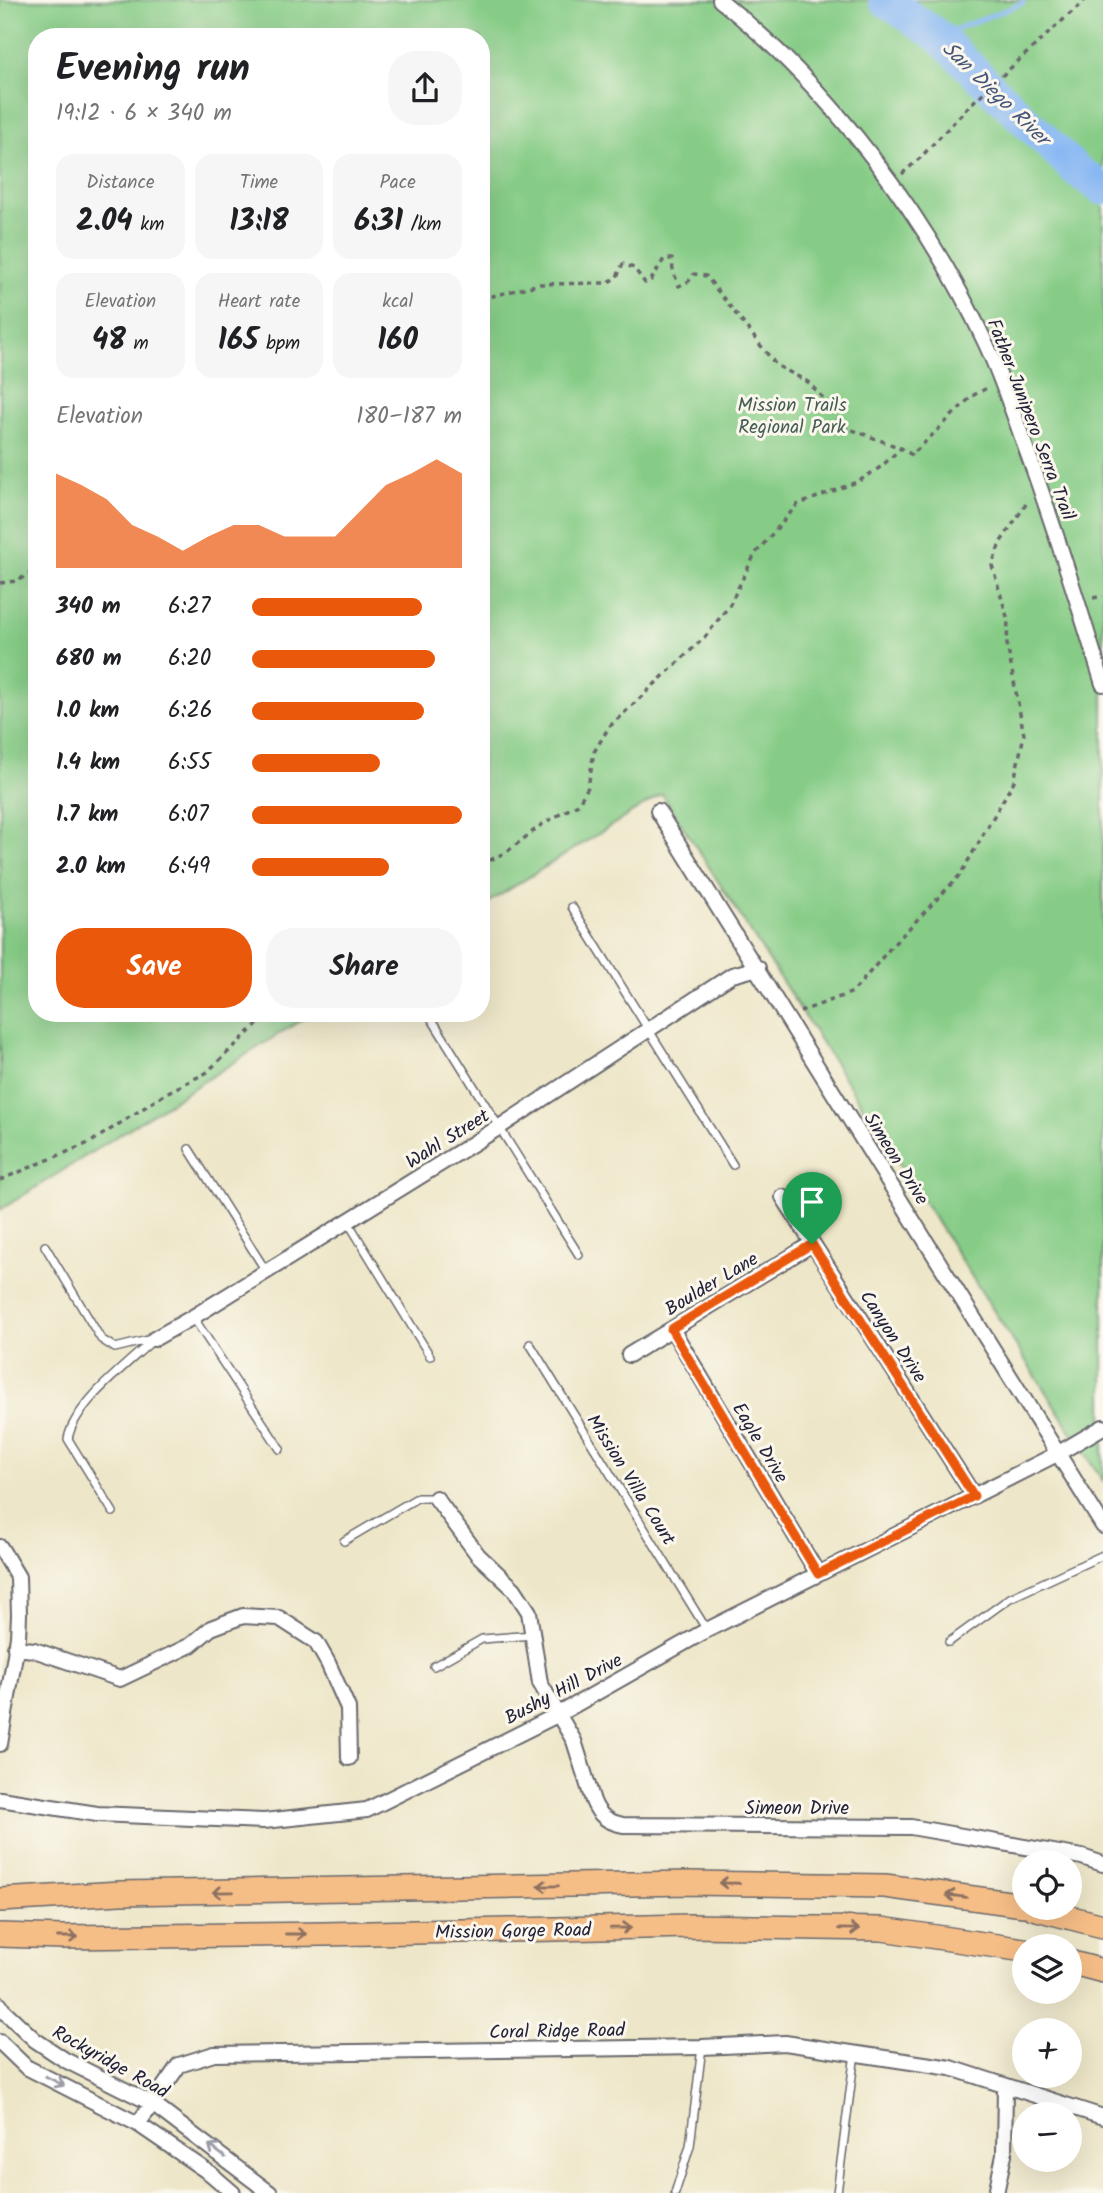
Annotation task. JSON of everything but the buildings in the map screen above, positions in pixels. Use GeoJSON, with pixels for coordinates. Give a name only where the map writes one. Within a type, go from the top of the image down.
{"type":"FeatureCollection","features":[{"type":"Feature","properties":{"kind":"main road"},"geometry":{"type":"LineString","coordinates":[[0,1900],[120,1893],[690,1883],[885,1886],[1012,1903]]}},
{"type":"Feature","properties":{"kind":"main road"},"geometry":{"type":"LineString","coordinates":[[1080,1920],[1103,1926]]}},
{"type":"Feature","properties":{"kind":"main road","name":"Mission Gorge Road"},"geometry":{"type":"LineString","coordinates":[[0,1935],[62,1937],[326,1934],[690,1926],[882,1929],[1012,1948]]}},
{"type":"Feature","properties":{"kind":"main road"},"geometry":{"type":"LineString","coordinates":[[1082,1965],[1103,1971]]}},
{"type":"Feature","properties":{"kind":"street","name":"Father Junipero Serra Trail"},"geometry":{"type":"LineString","coordinates":[[720,0],[756,29],[841,118],[931,241],[955,282],[1001,380],[1039,484],[1103,684]]}},
{"type":"Feature","properties":{"kind":"street","name":"Simeon Drive"},"geometry":{"type":"LineString","coordinates":[[658,811],[1103,1526]]}},
{"type":"Feature","properties":{"kind":"street","name":"Wahl Street"},"geometry":{"type":"LineString","coordinates":[[154,1339],[498,1128],[732,975],[758,968]]}},
{"type":"Feature","properties":{"kind":"street","name":"Canyon Drive"},"geometry":{"type":"LineString","coordinates":[[783,1197],[974,1496]]}},
{"type":"Feature","properties":{"kind":"street","name":"Boulder Lane"},"geometry":{"type":"LineString","coordinates":[[629,1355],[812,1244]]}},
{"type":"Feature","properties":{"kind":"street","name":"Eagle Drive"},"geometry":{"type":"LineString","coordinates":[[671,1329],[818,1574]]}},
{"type":"Feature","properties":{"kind":"street","name":"Bushy Hill Drive"},"geometry":{"type":"LineString","coordinates":[[0,1799],[97,1814],[264,1821],[367,1810],[559,1714],[708,1630],[1057,1454],[1103,1427]]}},
{"type":"Feature","properties":{"kind":"street","name":"Simeon Drive"},"geometry":{"type":"LineString","coordinates":[[436,1498],[478,1555],[514,1589],[529,1612],[540,1683],[573,1741],[597,1810],[614,1824],[911,1827],[1082,1857],[1103,1864]]}},
{"type":"Feature","properties":{"kind":"street"},"geometry":{"type":"LineString","coordinates":[[0,1547],[18,1577],[19,1615],[0,1744]]}},
{"type":"Feature","properties":{"kind":"street"},"geometry":{"type":"LineString","coordinates":[[15,1648],[34,1650],[120,1679],[191,1645],[211,1628],[243,1616],[279,1618],[316,1642],[328,1663],[348,1708],[349,1758]]}},
{"type":"Feature","properties":{"kind":"street","name":"Rockyridge Road"},"geometry":{"type":"LineString","coordinates":[[1,2008],[35,2040],[65,2060],[151,2103],[270,2193]]}},
{"type":"Feature","properties":{"kind":"street"},"geometry":{"type":"LineString","coordinates":[[0,2042],[26,2067],[138,2124],[211,2174],[233,2193]]}},
{"type":"Feature","properties":{"kind":"street","name":"Coral Ridge Road"},"geometry":{"type":"LineString","coordinates":[[138,2124],[179,2065],[214,2054],[702,2047],[785,2043],[951,2068],[1103,2116]]}},
{"type":"Feature","properties":{"kind":"street"},"geometry":{"type":"LineString","coordinates":[[996,2193],[1004,2155],[1005,2086]]}},
{"type":"Feature","properties":{"kind":"lane"},"geometry":{"type":"LineString","coordinates":[[572,907],[733,1165]]}},
{"type":"Feature","properties":{"kind":"lane"},"geometry":{"type":"LineString","coordinates":[[433,1022],[579,1255]]}},
{"type":"Feature","properties":{"kind":"lane"},"geometry":{"type":"LineString","coordinates":[[190,1149],[266,1271]]}},
{"type":"Feature","properties":{"kind":"lane"},"geometry":{"type":"LineString","coordinates":[[348,1222],[430,1356]]}},
{"type":"Feature","properties":{"kind":"lane"},"geometry":{"type":"LineString","coordinates":[[45,1246],[101,1339],[115,1348],[154,1339]]}},
{"type":"Feature","properties":{"kind":"lane"},"geometry":{"type":"LineString","coordinates":[[193,1317],[281,1450]]}},
{"type":"Feature","properties":{"kind":"lane"},"geometry":{"type":"LineString","coordinates":[[113,1512],[68,1439],[70,1426],[81,1409],[154,1339]]}},
{"type":"Feature","properties":{"kind":"lane","name":"Mission Villa Court"},"geometry":{"type":"LineString","coordinates":[[530,1344],[708,1630]]}},
{"type":"Feature","properties":{"kind":"lane"},"geometry":{"type":"LineString","coordinates":[[344,1541],[417,1498],[436,1498]]}},
{"type":"Feature","properties":{"kind":"lane"},"geometry":{"type":"LineString","coordinates":[[949,1642],[1010,1598],[1103,1555]]}},
{"type":"Feature","properties":{"kind":"lane"},"geometry":{"type":"LineString","coordinates":[[434,1666],[482,1639],[533,1635]]}},
{"type":"Feature","properties":{"kind":"lane"},"geometry":{"type":"LineString","coordinates":[[675,2193],[690,2146],[702,2047]]}},
{"type":"Feature","properties":{"kind":"lane"},"geometry":{"type":"LineString","coordinates":[[837,2193],[855,2052]]}},
{"type":"Feature","properties":{"kind":"path"},"geometry":{"type":"LineString","coordinates":[[891,184],[920,158],[970,105],[1085,0]]}},
{"type":"Feature","properties":{"kind":"path"},"geometry":{"type":"LineString","coordinates":[[490,297],[540,284],[607,284],[617,277],[623,264],[634,268],[645,284],[651,280],[664,259],[672,258],[673,271],[679,286],[689,281],[694,274],[706,276],[776,365],[808,382],[830,406],[842,426],[901,448],[912,455],[972,396],[1001,380]]}},
{"type":"Feature","properties":{"kind":"path"},"geometry":{"type":"LineString","coordinates":[[490,860],[508,851],[541,825],[578,804],[588,787],[594,752],[609,727],[705,637],[729,606],[755,554],[797,505],[859,481],[882,466],[901,448]]}},
{"type":"Feature","properties":{"kind":"path"},"geometry":{"type":"LineString","coordinates":[[788,1016],[853,992],[892,946],[960,875],[1014,781],[1024,735],[1007,644],[1009,620],[992,565],[1000,543],[1039,484]]}},
{"type":"Feature","properties":{"kind":"path"},"geometry":{"type":"LineString","coordinates":[[0,583],[17,581],[28,574]]}},
{"type":"Feature","properties":{"kind":"path"},"geometry":{"type":"LineString","coordinates":[[0,1180],[91,1142],[170,1091],[206,1073],[260,1022]]}},
{"type":"Feature","properties":{"kind":"green space","name":"Mission Trails Regional Park"},"geometry":{"type":"Polygon","coordinates":[[[0,0],[1103,0],[1103,1481],[662,794],[490,901],[490,28],[28,28],[28,1022],[298,1022],[0,1210],[0,0]]]}},
{"type":"Feature","properties":{"kind":"waterway","name":"San Diego River"},"geometry":{"type":"LineString","coordinates":[[885,0],[938,36],[1076,170],[1103,189]]}},
{"type":"Feature","properties":{"kind":"waterway"},"geometry":{"type":"LineString","coordinates":[[938,36],[1023,3],[1023,0]]}},
{"type":"Feature","properties":{"kind":"route"},"geometry":{"type":"LineString","coordinates":[[812,1244],[974,1496],[818,1574],[671,1329],[812,1244]]}}]}
